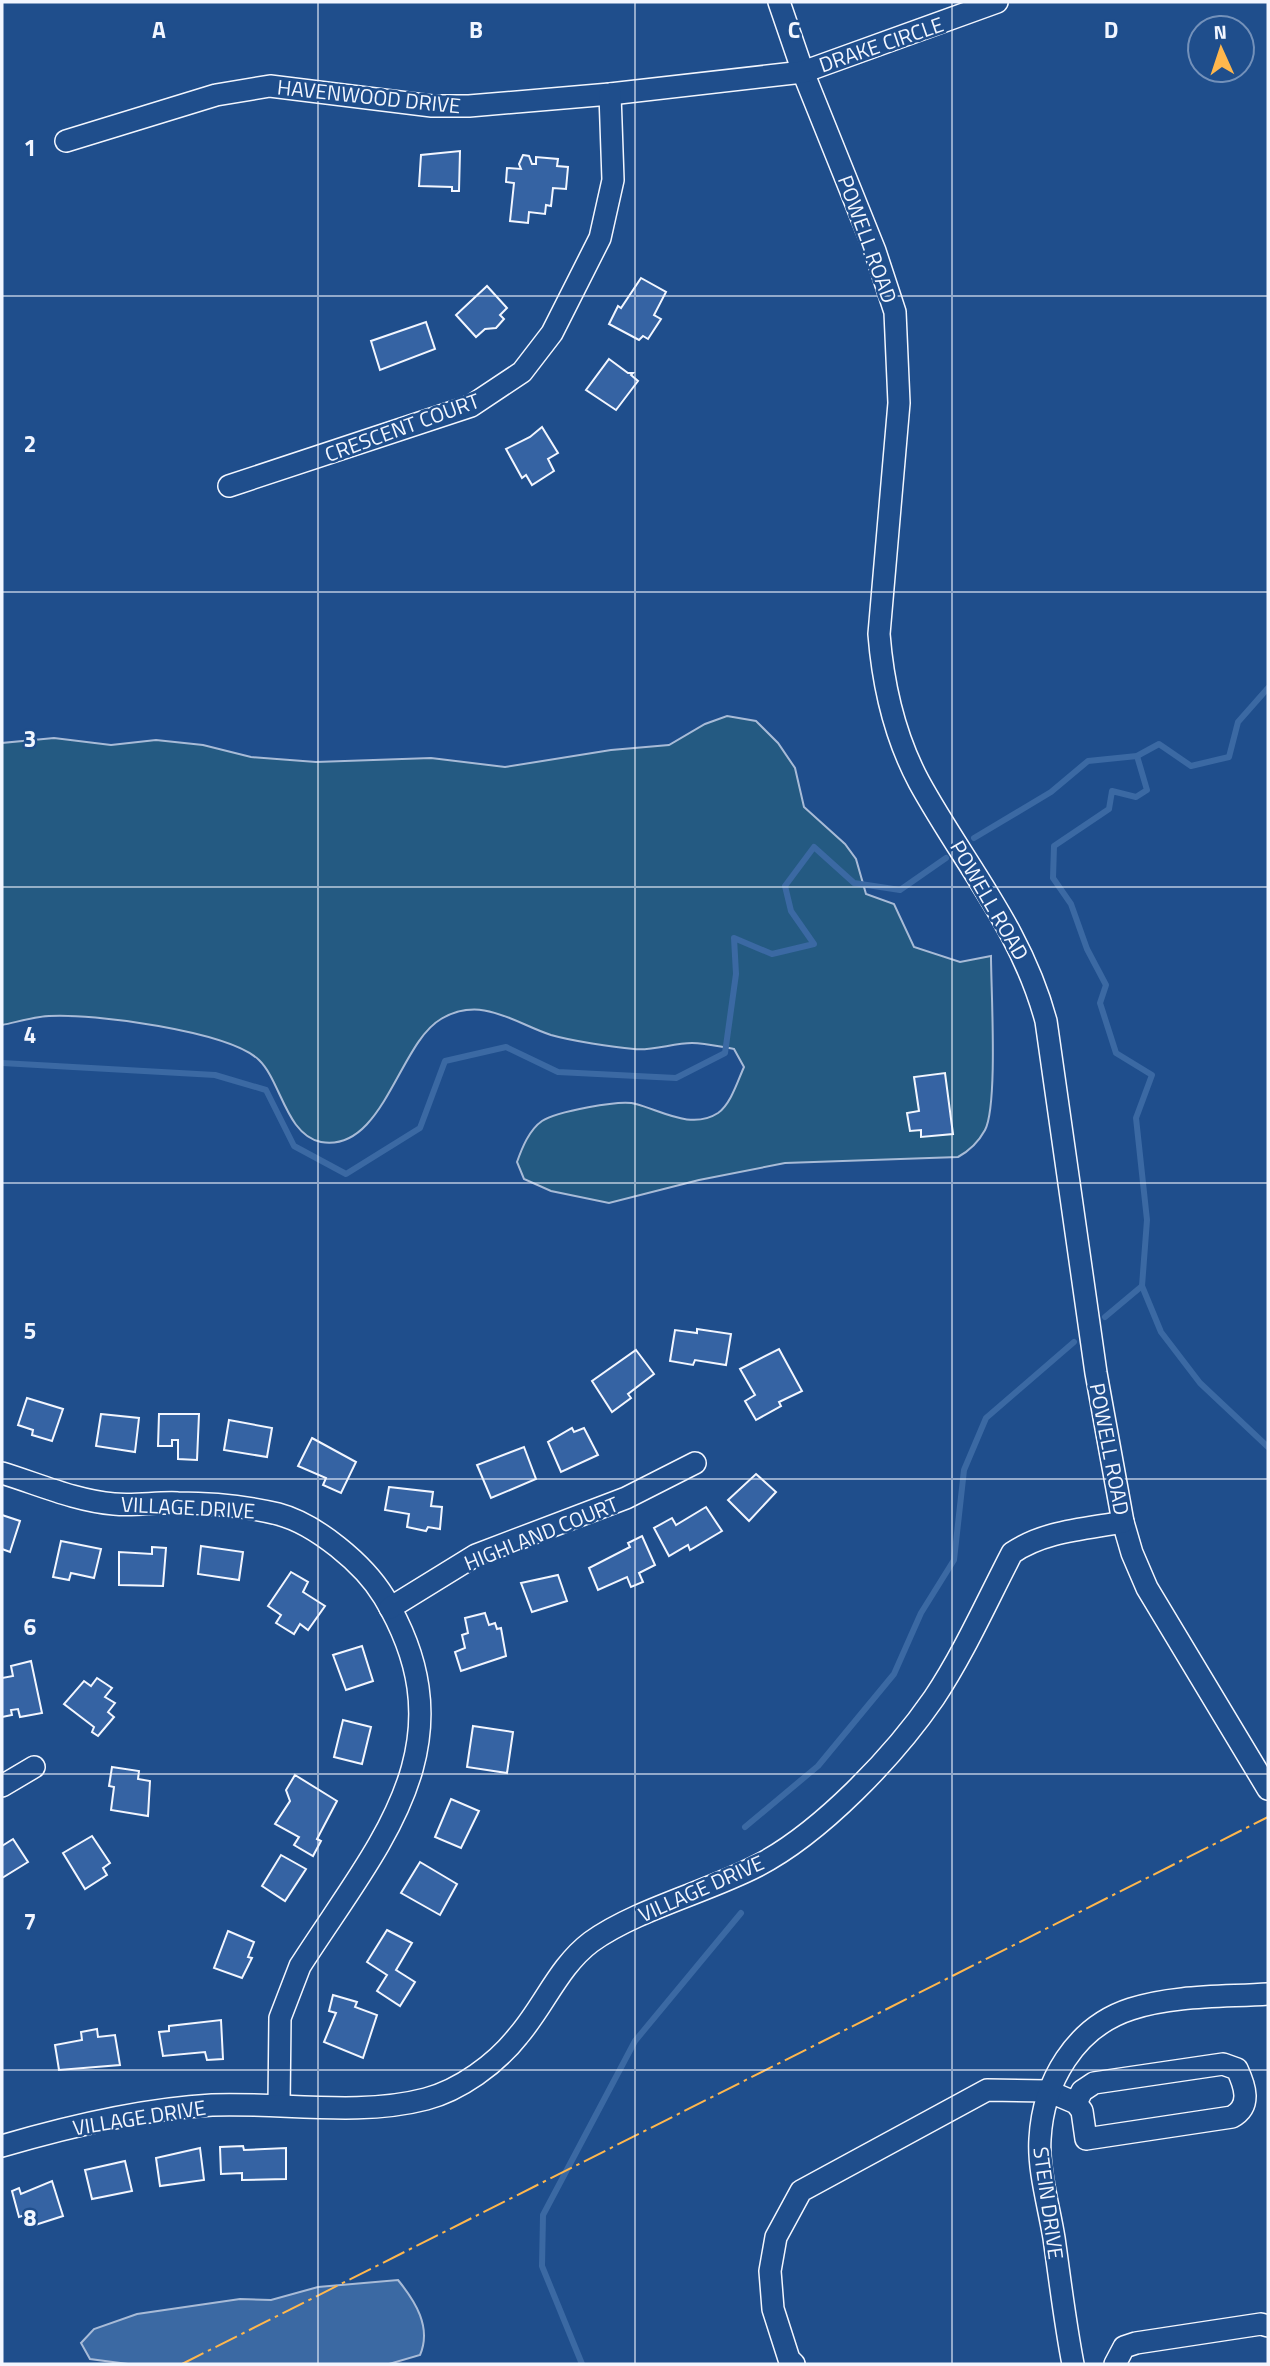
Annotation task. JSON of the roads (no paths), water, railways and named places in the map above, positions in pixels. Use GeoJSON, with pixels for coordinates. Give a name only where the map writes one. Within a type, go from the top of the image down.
{"type":"FeatureCollection","features":[{"type":"Feature","properties":{"kind":"street","name":"POWELL ROAD"},"geometry":{"type":"LineString","coordinates":[[779,2],[803,72],[875,251],[895,312],[899,403],[879,634],[888,694],[901,739],[919,781],[1019,944],[1038,990],[1046,1021],[1096,1373],[1123,1522],[1132,1553],[1147,1588],[1268,1789]]}},
{"type":"Feature","properties":{"kind":"street","name":"DRAKE CIRCLE"},"geometry":{"type":"LineString","coordinates":[[803,72],[997,2]]}},
{"type":"Feature","properties":{"kind":"street","name":"HAVENWOOD DRIVE"},"geometry":{"type":"LineString","coordinates":[[66,141],[216,95],[270,86],[432,106],[469,106],[610,94],[803,72]]}},
{"type":"Feature","properties":{"kind":"street","name":"CRESCENT COURT"},"geometry":{"type":"LineString","coordinates":[[229,486],[471,406],[522,372],[552,333],[600,238],[613,180],[610,94]]}},
{"type":"Feature","properties":{"kind":"street","name":"HIGHLAND COURT"},"geometry":{"type":"LineString","coordinates":[[390,1608],[476,1555],[626,1498],[695,1463]]}},
{"type":"Feature","properties":{"kind":"street","name":"VILLAGE DRIVE"},"geometry":{"type":"LineString","coordinates":[[2,1473],[113,1504],[178,1503],[244,1507],[281,1515],[323,1537],[349,1556],[375,1583],[403,1632],[418,1689],[421,1735],[416,1766],[404,1799],[300,1966],[288,1994],[281,2018],[279,2105]]}},
{"type":"Feature","properties":{"kind":"street","name":"VILLAGE DRIVE"},"geometry":{"type":"LineString","coordinates":[[2,2146],[45,2133],[150,2112],[211,2105],[382,2106],[426,2099],[459,2086],[490,2064],[518,2037],[563,1970],[590,1943],[618,1925],[704,1891],[761,1864],[810,1829],[861,1785],[935,1696],[1012,1553],[1030,1541],[1123,1522]]}},
{"type":"Feature","properties":{"kind":"street"},"geometry":{"type":"LineString","coordinates":[[2,1786],[34,1766]]}},
{"type":"Feature","properties":{"kind":"street","name":"STEIN DRIVE"},"geometry":{"type":"LineString","coordinates":[[1073,2364],[1040,2141],[1048,2091],[1071,2050],[1097,2024],[1131,2009],[1164,2002],[1268,1994]]}},
{"type":"Feature","properties":{"kind":"street"},"geometry":{"type":"LineString","coordinates":[[794,2364],[789,2359],[773,2309],[770,2271],[776,2236],[801,2192],[987,2090],[1048,2091],[1076,2103],[1082,2111],[1086,2139],[1233,2117],[1241,2112],[1245,2103],[1243,2081],[1237,2068],[1223,2064],[1094,2083],[1082,2091],[1076,2103]]}},
{"type":"Feature","properties":{"kind":"street"},"geometry":{"type":"LineString","coordinates":[[1115,2364],[1124,2347],[1136,2343],[1261,2324],[1268,2326]]}},
{"type":"Feature","properties":{"kind":"waterway"},"geometry":{"type":"LineString","coordinates":[[974,838],[1051,792],[1088,761],[1137,756],[1159,744],[1191,766],[1229,757],[1238,722],[1268,688]]}},
{"type":"Feature","properties":{"kind":"waterway"},"geometry":{"type":"LineString","coordinates":[[1137,756],[1147,790],[1136,797],[1112,791],[1109,809],[1054,846],[1053,878],[1071,904],[1087,949],[1106,985],[1100,1003],[1116,1053],[1152,1075],[1136,1118],[1147,1220],[1142,1286],[1161,1332],[1200,1383],[1268,1447]]}},
{"type":"Feature","properties":{"kind":"waterway"},"geometry":{"type":"LineString","coordinates":[[2,1063],[215,1075],[266,1090],[294,1146],[346,1174],[420,1128],[445,1061],[506,1047],[558,1072],[676,1078],[725,1053],[736,974],[734,938],[772,954],[814,944],[791,911],[785,886],[814,847],[854,883],[900,890],[946,858]]}},
{"type":"Feature","properties":{"kind":"waterway"},"geometry":{"type":"LineString","coordinates":[[1105,1317],[1142,1286]]}},
{"type":"Feature","properties":{"kind":"waterway"},"geometry":{"type":"LineString","coordinates":[[745,1827],[818,1766],[894,1674],[921,1613],[954,1560],[964,1470],[986,1418],[1074,1342]]}},
{"type":"Feature","properties":{"kind":"waterway"},"geometry":{"type":"LineString","coordinates":[[582,2364],[542,2266],[543,2215],[635,2041],[741,1913]]}}]}
